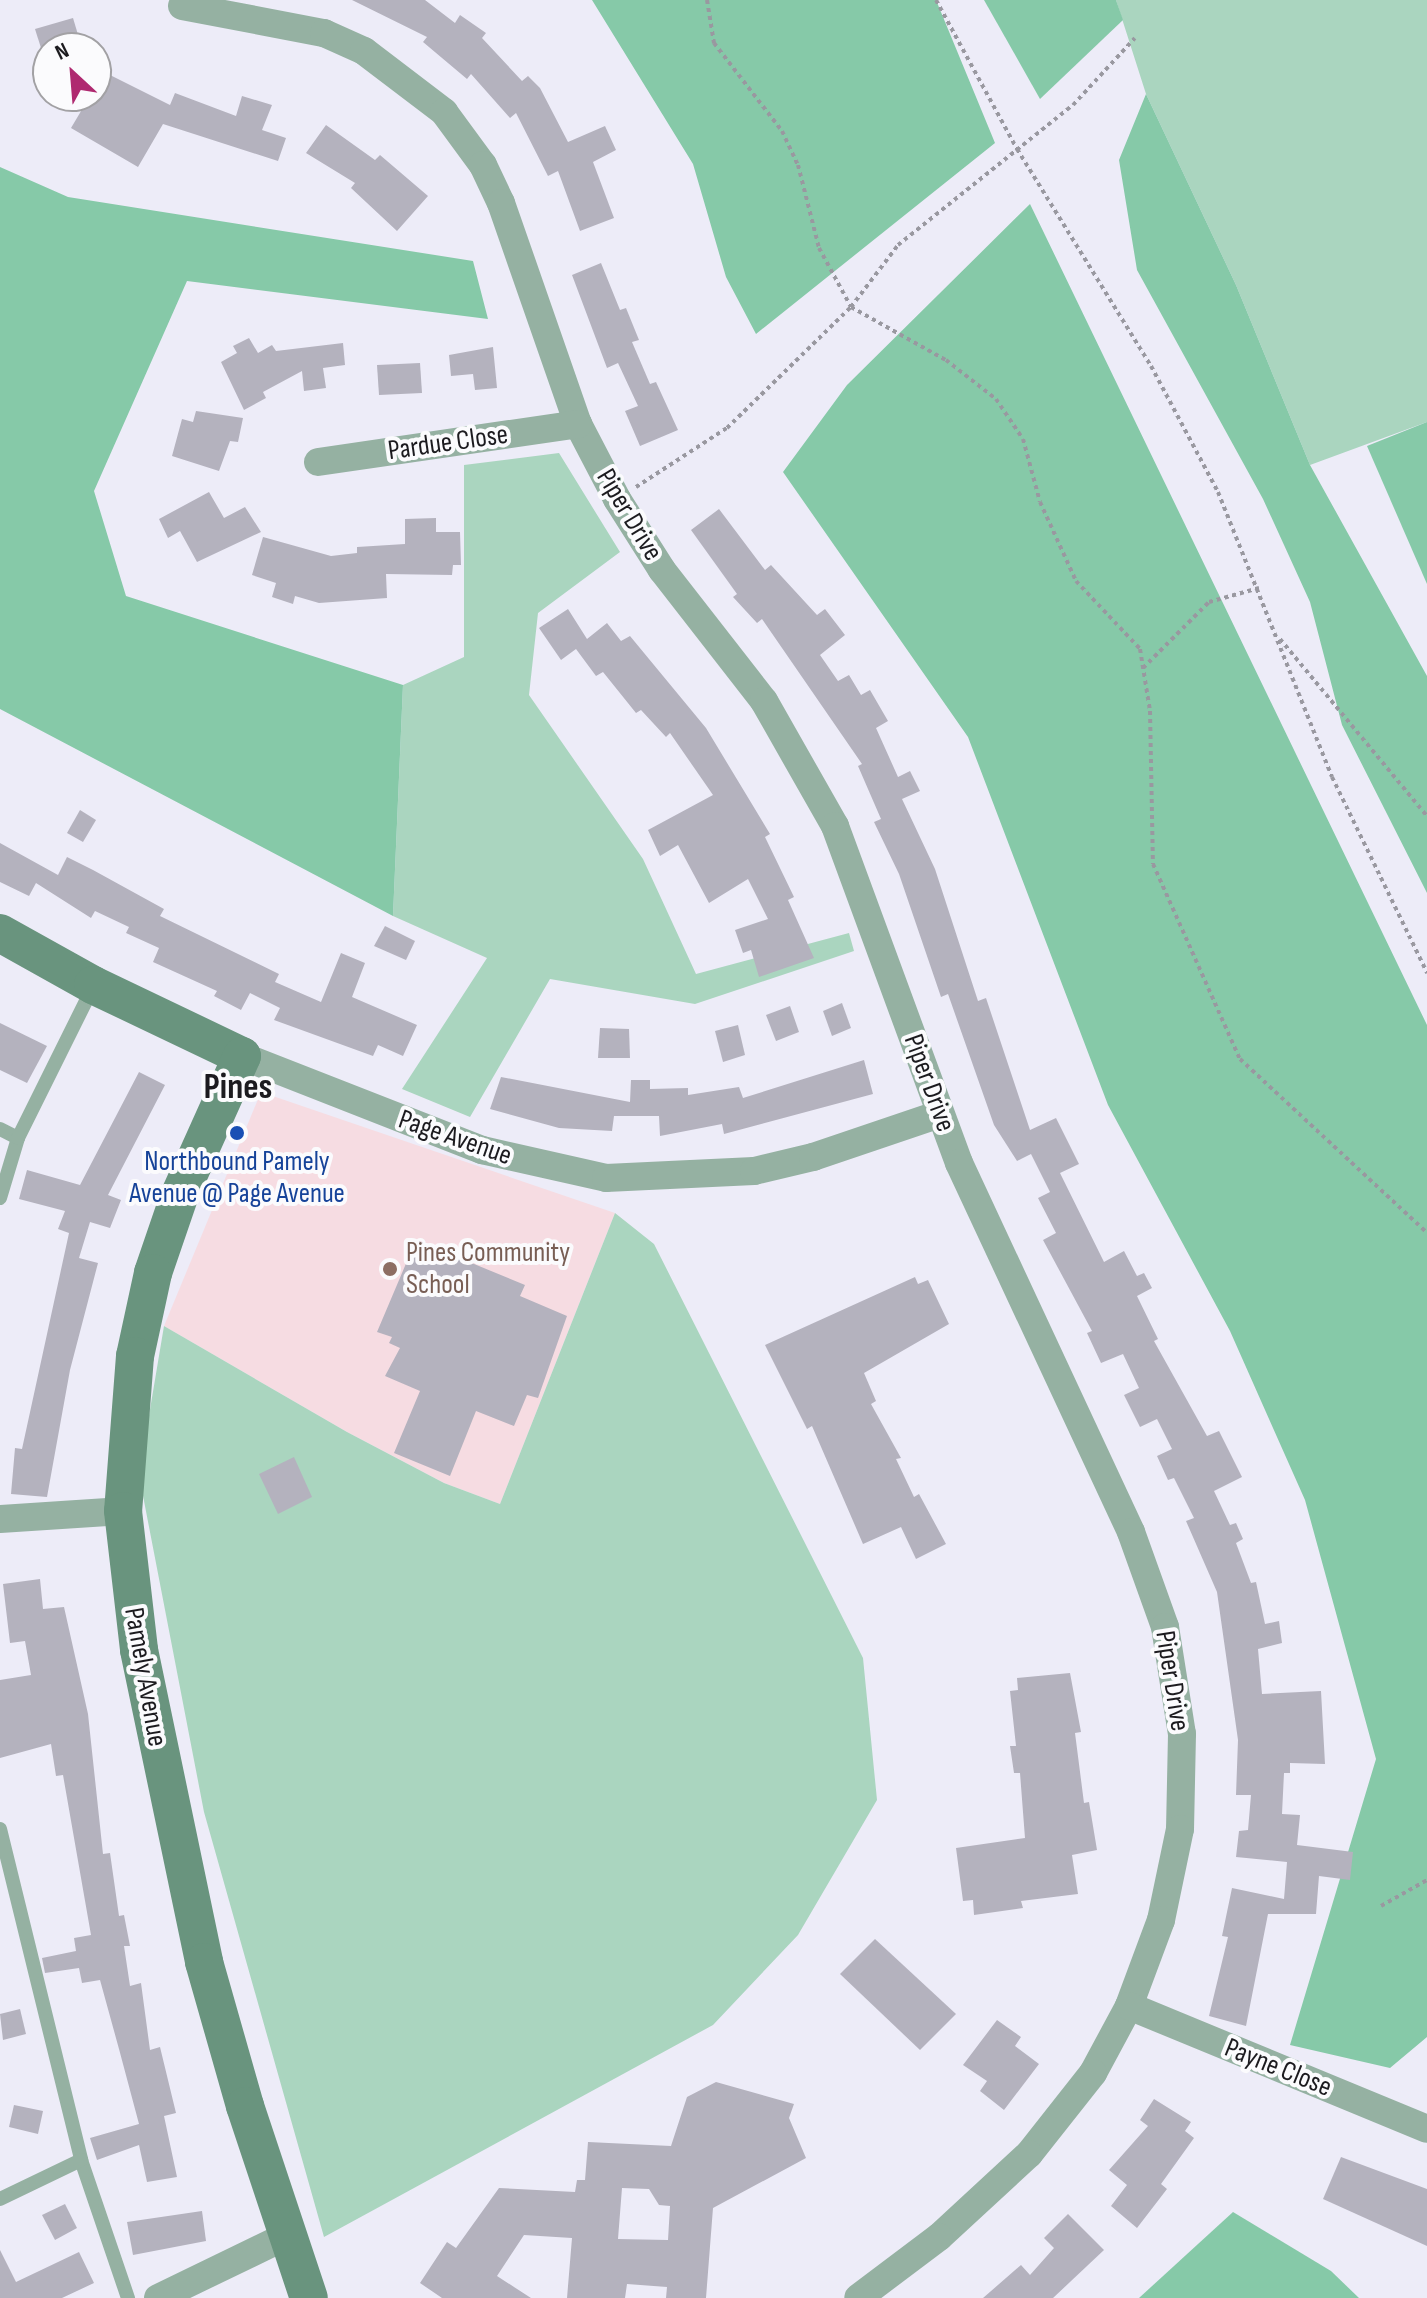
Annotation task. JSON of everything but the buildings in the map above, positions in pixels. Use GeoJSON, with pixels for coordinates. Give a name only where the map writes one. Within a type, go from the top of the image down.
{"type":"FeatureCollection","features":[{"type":"Feature","properties":{"kind":"street","name":"Piper Drive"},"geometry":{"type":"LineString","coordinates":[[182,6],[339,39],[392,68],[444,112],[494,186],[578,424],[617,499],[662,570],[764,701],[811,777],[862,893],[940,1114],[1136,1543],[1170,1650],[1182,1734],[1180,1829],[1161,1920],[1129,2006],[1093,2073],[1029,2154],[939,2237],[858,2298]]}},
{"type":"Feature","properties":{"kind":"street","name":"Pardue Close"},"geometry":{"type":"LineString","coordinates":[[318,462],[578,424]]}},
{"type":"Feature","properties":{"kind":"street","name":"Page Avenue"},"geometry":{"type":"LineString","coordinates":[[0,933],[93,985],[242,1056],[482,1150],[606,1178],[754,1171],[813,1157],[940,1114]]}},
{"type":"Feature","properties":{"kind":"street","name":"Pamely Avenue"},"geometry":{"type":"LineString","coordinates":[[242,1056],[180,1194],[153,1273],[135,1356],[123,1511],[139,1650],[170,1812],[204,1962],[286,2236],[309,2298]]}},
{"type":"Feature","properties":{"kind":"street"},"geometry":{"type":"LineString","coordinates":[[0,1519],[123,1511]]}},
{"type":"Feature","properties":{"kind":"street","name":"Payne Close"},"geometry":{"type":"LineString","coordinates":[[1129,2006],[1427,2129]]}},
{"type":"Feature","properties":{"kind":"street"},"geometry":{"type":"LineString","coordinates":[[158,2298],[286,2236]]}},
{"type":"Feature","properties":{"kind":"lane"},"geometry":{"type":"LineString","coordinates":[[0,1198],[18,1138],[93,985]]}},
{"type":"Feature","properties":{"kind":"lane"},"geometry":{"type":"LineString","coordinates":[[0,1129],[18,1138]]}},
{"type":"Feature","properties":{"kind":"lane"},"geometry":{"type":"LineString","coordinates":[[0,1829],[81,2160],[128,2298]]}},
{"type":"Feature","properties":{"kind":"lane"},"geometry":{"type":"LineString","coordinates":[[0,2199],[81,2160]]}},
{"type":"Feature","properties":{"kind":"path"},"geometry":{"type":"LineString","coordinates":[[707,0],[714,43],[782,131],[798,165],[819,248],[851,307],[946,360],[996,399],[1023,439],[1040,502],[1076,581],[1140,649],[1150,711],[1153,864],[1240,1059],[1427,1233]]}},
{"type":"Feature","properties":{"kind":"path"},"geometry":{"type":"LineString","coordinates":[[936,0],[1017,149],[1151,366],[1218,492],[1259,588],[1332,777],[1427,973]]}},
{"type":"Feature","properties":{"kind":"path"},"geometry":{"type":"LineString","coordinates":[[617,499],[727,428],[851,307],[898,245],[1073,105],[1135,38]]}},
{"type":"Feature","properties":{"kind":"path"},"geometry":{"type":"LineString","coordinates":[[1143,668],[1209,602],[1259,588]]}},
{"type":"Feature","properties":{"kind":"path"},"geometry":{"type":"LineString","coordinates":[[1276,634],[1427,816]]}},
{"type":"Feature","properties":{"kind":"path"},"geometry":{"type":"LineString","coordinates":[[1381,1906],[1427,1880]]}},
{"type":"Feature","properties":{"kind":"shaded area","name":"Pines Community School"},"geometry":{"type":"Polygon","coordinates":[[[261,1092],[615,1213],[500,1504],[444,1483],[347,1432],[164,1326],[261,1092]]]}},
{"type":"Feature","properties":{"kind":"green space"},"geometry":{"type":"Polygon","coordinates":[[[592,0],[936,0],[995,143],[756,334],[726,277],[693,164],[592,0]]]}},
{"type":"Feature","properties":{"kind":"green space"},"geometry":{"type":"Polygon","coordinates":[[[984,0],[1116,0],[1123,20],[1040,99],[984,0]]]}},
{"type":"Feature","properties":{"kind":"green space"},"geometry":{"type":"Polygon","coordinates":[[[1116,0],[1427,0],[1427,422],[1310,465],[1236,285],[1146,94],[1116,0]]]}},
{"type":"Feature","properties":{"kind":"green space"},"geometry":{"type":"Polygon","coordinates":[[[1146,94],[1236,285],[1310,465],[1427,676],[1427,893],[1342,725],[1310,602],[1263,499],[1137,270],[1119,160],[1146,94]]]}},
{"type":"Feature","properties":{"kind":"green space"},"geometry":{"type":"Polygon","coordinates":[[[0,167],[68,197],[473,261],[488,319],[187,281],[94,491],[126,596],[403,685],[393,916],[0,709],[0,167]]]}},
{"type":"Feature","properties":{"kind":"green space"},"geometry":{"type":"Polygon","coordinates":[[[1030,204],[1427,1025],[1427,2037],[1390,2068],[1290,2045],[1376,1759],[1305,1500],[1230,1331],[1108,1105],[968,737],[783,472],[847,385],[1030,204]]]}},
{"type":"Feature","properties":{"kind":"green space"},"geometry":{"type":"Polygon","coordinates":[[[1427,422],[1427,584],[1367,446],[1427,422]]]}},
{"type":"Feature","properties":{"kind":"green space"},"geometry":{"type":"Polygon","coordinates":[[[559,453],[620,552],[538,613],[529,695],[643,859],[696,974],[849,933],[854,951],[695,1004],[550,979],[470,1117],[402,1089],[487,958],[393,916],[403,685],[464,657],[464,465],[559,453]]]}},
{"type":"Feature","properties":{"kind":"green space"},"geometry":{"type":"Polygon","coordinates":[[[615,1213],[654,1244],[863,1658],[877,1800],[798,1935],[713,2025],[324,2237],[204,1812],[139,1475],[164,1326],[347,1432],[444,1483],[500,1504],[615,1213]]]}},
{"type":"Feature","properties":{"kind":"green space"},"geometry":{"type":"Polygon","coordinates":[[[1233,2212],[1331,2271],[1359,2298],[1139,2298],[1233,2212]]]}},
{"type":"Feature","properties":{"kind":"place","name":"Northbound Pamely Avenue @ Page Avenue"},"geometry":{"type":"Point","coordinates":[237,1133]}},
{"type":"Feature","properties":{"kind":"place","name":"Pines Community School"},"geometry":{"type":"Point","coordinates":[390,1269]}},
{"type":"Feature","properties":{"kind":"district","name":"Pines"},"geometry":{"type":"Point","coordinates":[238,1088]}}]}
